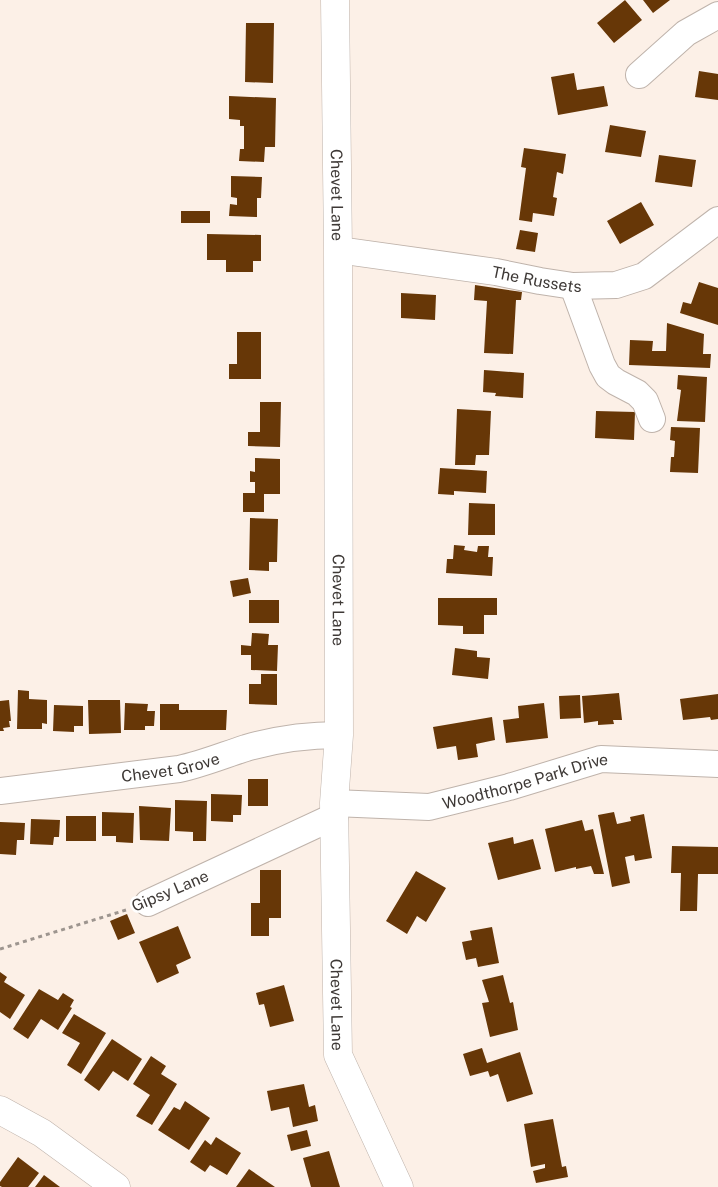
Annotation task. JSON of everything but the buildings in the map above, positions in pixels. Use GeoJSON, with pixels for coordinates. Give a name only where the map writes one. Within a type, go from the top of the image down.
{"type":"FeatureCollection","features":[{"type":"Feature","properties":{"kind":"main road","name":"Chevet Lane"},"geometry":{"type":"LineString","coordinates":[[335,0],[338,250],[339,734],[335,810],[338,1055],[399,1187]]}},
{"type":"Feature","properties":{"kind":"main road"},"geometry":{"type":"LineString","coordinates":[[0,1110],[42,1133],[116,1187]]}},
{"type":"Feature","properties":{"kind":"street"},"geometry":{"type":"LineString","coordinates":[[639,75],[686,33],[718,15]]}},
{"type":"Feature","properties":{"kind":"street","name":"The Russets"},"geometry":{"type":"LineString","coordinates":[[338,250],[496,272],[540,282],[573,286],[616,285],[644,276],[718,220]]}},
{"type":"Feature","properties":{"kind":"street"},"geometry":{"type":"LineString","coordinates":[[573,286],[608,376],[616,382],[645,387],[645,401],[652,419]]}},
{"type":"Feature","properties":{"kind":"street","name":"Chevet Grove"},"geometry":{"type":"LineString","coordinates":[[0,791],[179,769],[200,765],[226,754],[276,741],[306,736],[339,734]]}},
{"type":"Feature","properties":{"kind":"street","name":"Woodthorpe Park Drive"},"geometry":{"type":"LineString","coordinates":[[335,810],[428,807],[509,787],[601,759],[718,764]]}},
{"type":"Feature","properties":{"kind":"street","name":"Gipsy Lane"},"geometry":{"type":"LineString","coordinates":[[148,903],[335,810]]}},
{"type":"Feature","properties":{"kind":"path","name":"Gipsy Lane"},"geometry":{"type":"LineString","coordinates":[[0,949],[148,903]]}}]}
